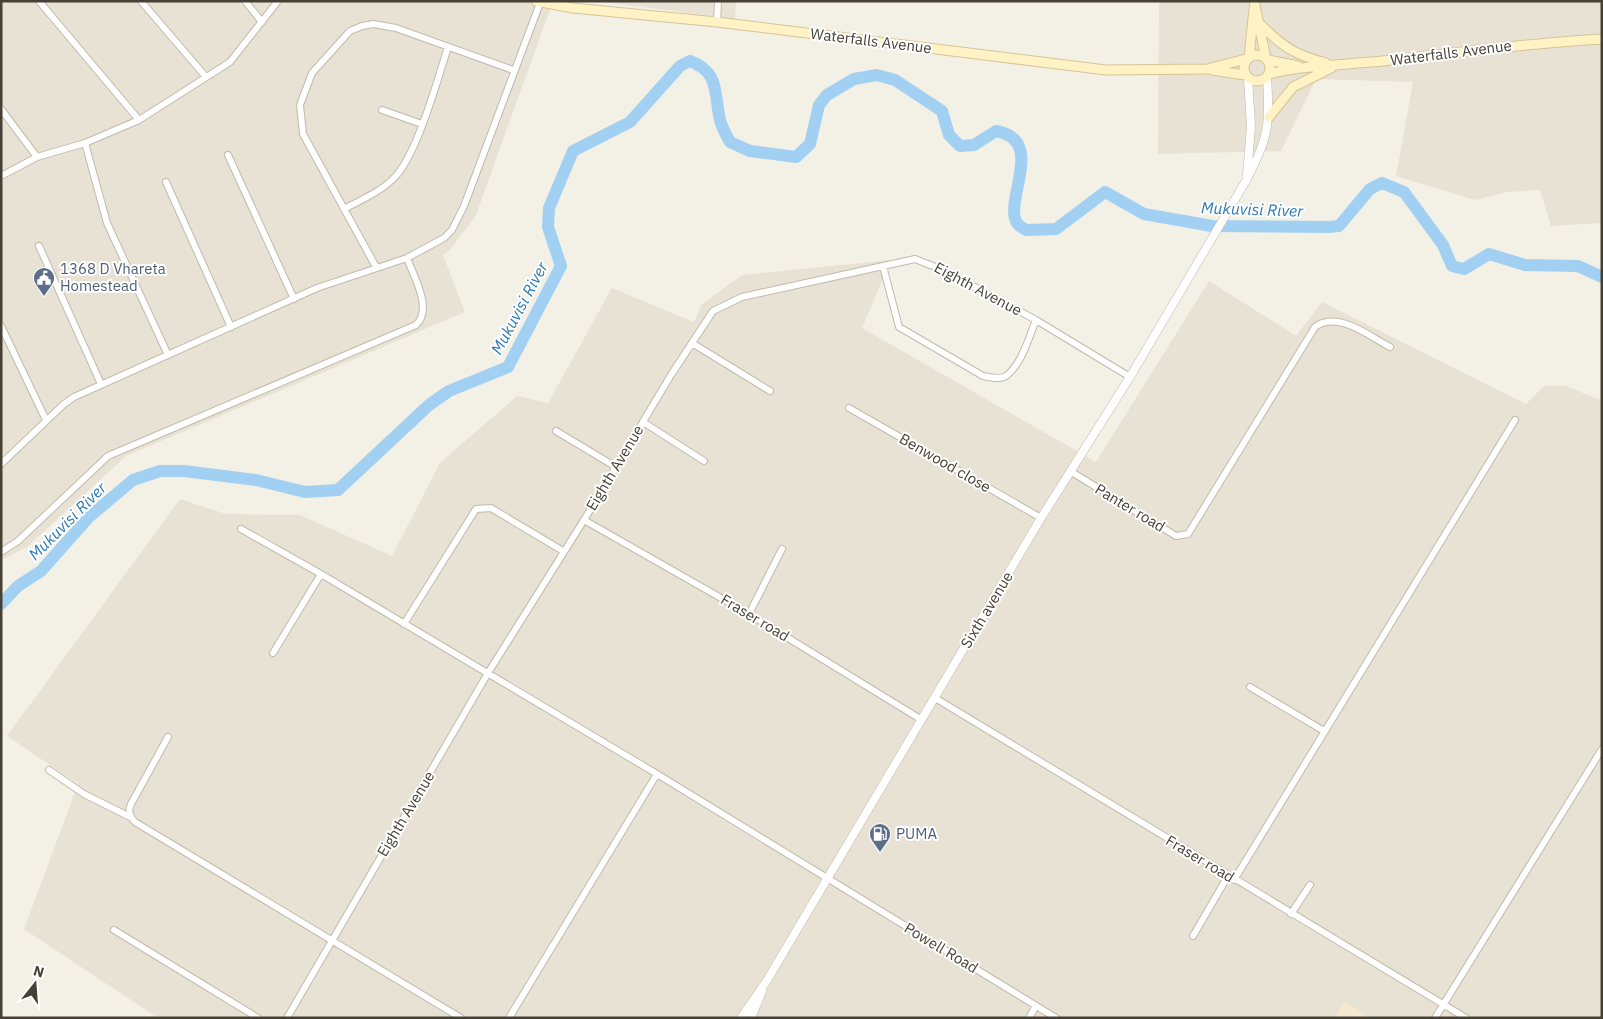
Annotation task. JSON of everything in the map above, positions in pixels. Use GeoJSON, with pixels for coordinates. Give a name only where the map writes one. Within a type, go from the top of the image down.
{"type":"FeatureCollection","features":[{"type":"Feature","properties":{"kind":"main road"},"geometry":{"type":"LineString","coordinates":[[1254,1],[1261,24],[1270,69],[1268,76],[1259,81],[1247,76],[1244,67],[1248,58],[1254,1]]}},
{"type":"Feature","properties":{"kind":"main road","name":"Waterfalls Avenue"},"geometry":{"type":"LineString","coordinates":[[538,2],[573,8],[717,22],[1078,67],[1125,71],[1207,69],[1247,76]]}},
{"type":"Feature","properties":{"kind":"main road"},"geometry":{"type":"LineString","coordinates":[[1261,24],[1278,42],[1296,55],[1336,66]]}},
{"type":"Feature","properties":{"kind":"main road","name":"Waterfalls Avenue"},"geometry":{"type":"LineString","coordinates":[[1268,76],[1301,67],[1336,66],[1518,45],[1602,39]]}},
{"type":"Feature","properties":{"kind":"main road"},"geometry":{"type":"LineString","coordinates":[[1248,58],[1258,54],[1267,59]]}},
{"type":"Feature","properties":{"kind":"main road","name":"Waterfalls Avenue"},"geometry":{"type":"LineString","coordinates":[[1207,69],[1248,58]]}},
{"type":"Feature","properties":{"kind":"main road","name":"Waterfalls Avenue"},"geometry":{"type":"LineString","coordinates":[[1267,59],[1301,67]]}},
{"type":"Feature","properties":{"kind":"main road"},"geometry":{"type":"LineString","coordinates":[[1270,117],[1293,87],[1310,76],[1336,66]]}},
{"type":"Feature","properties":{"kind":"street"},"geometry":{"type":"LineString","coordinates":[[39,1],[140,120]]}},
{"type":"Feature","properties":{"kind":"street"},"geometry":{"type":"LineString","coordinates":[[141,1],[206,77]]}},
{"type":"Feature","properties":{"kind":"street"},"geometry":{"type":"LineString","coordinates":[[245,1],[262,22]]}},
{"type":"Feature","properties":{"kind":"street"},"geometry":{"type":"LineString","coordinates":[[1,176],[37,157],[84,143],[140,120],[238,54],[278,1]]}},
{"type":"Feature","properties":{"kind":"street"},"geometry":{"type":"LineString","coordinates":[[717,22],[718,1]]}},
{"type":"Feature","properties":{"kind":"street"},"geometry":{"type":"LineString","coordinates":[[1,464],[64,404],[101,384],[336,280],[407,258],[444,238],[459,218],[538,2]]}},
{"type":"Feature","properties":{"kind":"street"},"geometry":{"type":"LineString","coordinates":[[376,267],[303,134],[300,105],[312,73],[350,31],[362,26],[384,25],[513,70]]}},
{"type":"Feature","properties":{"kind":"street"},"geometry":{"type":"LineString","coordinates":[[344,209],[385,186],[394,178],[407,158],[422,124],[448,47]]}},
{"type":"Feature","properties":{"kind":"street"},"geometry":{"type":"LineString","coordinates":[[1247,76],[1251,126],[1247,179]]}},
{"type":"Feature","properties":{"kind":"street"},"geometry":{"type":"LineString","coordinates":[[1268,76],[1270,117]]}},
{"type":"Feature","properties":{"kind":"street"},"geometry":{"type":"LineString","coordinates":[[1,109],[37,157]]}},
{"type":"Feature","properties":{"kind":"street"},"geometry":{"type":"LineString","coordinates":[[382,110],[422,124]]}},
{"type":"Feature","properties":{"kind":"street","name":"Sixth avenue"},"geometry":{"type":"LineString","coordinates":[[766,982],[1041,518],[1130,377],[1212,240],[1260,153],[1270,117]]}},
{"type":"Feature","properties":{"kind":"street"},"geometry":{"type":"LineString","coordinates":[[84,143],[107,223],[168,355]]}},
{"type":"Feature","properties":{"kind":"street"},"geometry":{"type":"LineString","coordinates":[[228,154],[294,299]]}},
{"type":"Feature","properties":{"kind":"street"},"geometry":{"type":"LineString","coordinates":[[166,182],[231,327]]}},
{"type":"Feature","properties":{"kind":"street"},"geometry":{"type":"LineString","coordinates":[[39,246],[101,384]]}},
{"type":"Feature","properties":{"kind":"street"},"geometry":{"type":"LineString","coordinates":[[1,552],[18,541],[108,456],[416,325],[422,316],[423,304],[407,258]]}},
{"type":"Feature","properties":{"kind":"street","name":"Eighth Avenue"},"geometry":{"type":"LineString","coordinates":[[287,1018],[488,673],[709,315],[718,308],[742,297],[911,259],[924,261],[1036,320],[1130,377]]}},
{"type":"Feature","properties":{"kind":"street"},"geometry":{"type":"LineString","coordinates":[[883,266],[899,327],[983,376],[995,378],[1008,374],[1025,348],[1036,320]]}},
{"type":"Feature","properties":{"kind":"street","name":"Panter road"},"geometry":{"type":"LineString","coordinates":[[1070,472],[1176,536],[1184,535],[1191,531],[1315,326],[1326,320],[1338,320],[1390,347]]}},
{"type":"Feature","properties":{"kind":"street"},"geometry":{"type":"LineString","coordinates":[[1,326],[46,420]]}},
{"type":"Feature","properties":{"kind":"street"},"geometry":{"type":"LineString","coordinates":[[692,343],[770,391]]}},
{"type":"Feature","properties":{"kind":"street","name":"Benwood close"},"geometry":{"type":"LineString","coordinates":[[849,408],[1041,518]]}},
{"type":"Feature","properties":{"kind":"street"},"geometry":{"type":"LineString","coordinates":[[1193,936],[1324,731],[1515,420]]}},
{"type":"Feature","properties":{"kind":"street"},"geometry":{"type":"LineString","coordinates":[[643,422],[704,461]]}},
{"type":"Feature","properties":{"kind":"street"},"geometry":{"type":"LineString","coordinates":[[556,431],[616,467]]}},
{"type":"Feature","properties":{"kind":"street"},"geometry":{"type":"LineString","coordinates":[[404,624],[476,509],[491,508],[563,551]]}},
{"type":"Feature","properties":{"kind":"street","name":"Fraser road"},"geometry":{"type":"LineString","coordinates":[[584,520],[750,614],[922,720]]}},
{"type":"Feature","properties":{"kind":"street","name":"Powell Road"},"geometry":{"type":"LineString","coordinates":[[241,529],[321,574],[657,774],[1056,1018]]}},
{"type":"Feature","properties":{"kind":"street"},"geometry":{"type":"LineString","coordinates":[[750,614],[782,549]]}},
{"type":"Feature","properties":{"kind":"street"},"geometry":{"type":"LineString","coordinates":[[272,653],[321,574]]}},
{"type":"Feature","properties":{"kind":"street"},"geometry":{"type":"LineString","coordinates":[[1250,687],[1324,731]]}},
{"type":"Feature","properties":{"kind":"street","name":"Fraser road"},"geometry":{"type":"LineString","coordinates":[[935,698],[1466,1018]]}},
{"type":"Feature","properties":{"kind":"street"},"geometry":{"type":"LineString","coordinates":[[130,818],[129,810],[131,804],[168,738]]}},
{"type":"Feature","properties":{"kind":"street"},"geometry":{"type":"LineString","coordinates":[[1436,1018],[1602,749]]}},
{"type":"Feature","properties":{"kind":"street"},"geometry":{"type":"LineString","coordinates":[[49,770],[84,794],[130,818],[461,1018]]}},
{"type":"Feature","properties":{"kind":"street"},"geometry":{"type":"LineString","coordinates":[[509,1018],[657,774]]}},
{"type":"Feature","properties":{"kind":"street"},"geometry":{"type":"LineString","coordinates":[[1291,914],[1310,885]]}},
{"type":"Feature","properties":{"kind":"street"},"geometry":{"type":"LineString","coordinates":[[114,930],[258,1018]]}},
{"type":"Feature","properties":{"kind":"street"},"geometry":{"type":"LineString","coordinates":[[741,1018],[766,982]]}},
{"type":"Feature","properties":{"kind":"street"},"geometry":{"type":"LineString","coordinates":[[751,1018],[766,982]]}},
{"type":"Feature","properties":{"kind":"street"},"geometry":{"type":"LineString","coordinates":[[1029,1018],[1036,1006]]}},
{"type":"Feature","properties":{"kind":"shaded area"},"geometry":{"type":"Polygon","coordinates":[[[1,1],[553,1],[476,215],[450,250],[443,255],[465,312],[126,456],[27,547],[1,560],[1,1]]]}},
{"type":"Feature","properties":{"kind":"shaded area"},"geometry":{"type":"Polygon","coordinates":[[[596,1],[736,1],[735,19],[596,1]]]}},
{"type":"Feature","properties":{"kind":"shaded area"},"geometry":{"type":"Polygon","coordinates":[[[1159,1],[1602,1],[1602,223],[1551,226],[1540,190],[1507,192],[1475,200],[1396,176],[1413,82],[1316,79],[1281,151],[1158,154],[1159,1]]]}},
{"type":"Feature","properties":{"kind":"shaded area"},"geometry":{"type":"Polygon","coordinates":[[[891,260],[862,328],[1096,462],[1209,281],[1296,336],[1322,302],[1526,404],[1544,386],[1566,386],[1602,401],[1602,1018],[1370,1018],[1345,1002],[1335,1018],[158,1018],[24,929],[78,784],[7,736],[180,499],[226,514],[300,515],[392,556],[440,463],[517,396],[548,403],[612,288],[694,322],[702,304],[742,275],[891,260]]]}},
{"type":"Feature","properties":{"kind":"shaded area"},"geometry":{"type":"Polygon","coordinates":[[[1345,1002],[1370,1018],[1335,1018],[1345,1002]]]}},
{"type":"Feature","properties":{"kind":"waterway","name":"Mukuvisi River"},"geometry":{"type":"LineString","coordinates":[[1,604],[18,586],[41,571],[89,517],[133,480],[160,471],[184,471],[256,480],[305,492],[338,490],[429,405],[449,391],[508,367],[561,266],[548,227],[549,208],[573,151],[630,122],[680,66],[690,61],[700,66],[711,78],[716,93],[720,120],[730,142],[750,151],[796,157],[810,144],[819,105],[827,95],[854,79],[877,75],[895,80],[942,111],[949,135],[960,146],[974,145],[996,131],[1011,137],[1019,146],[1021,158],[1014,213],[1018,224],[1026,230],[1056,229],[1105,192],[1144,214],[1212,226],[1339,226],[1370,189],[1382,183],[1404,192],[1443,245],[1452,266],[1464,269],[1489,254],[1525,265],[1578,266],[1602,277]]}},
{"type":"Feature","properties":{"kind":"place","name":"1368 D Vhareta Homestead"},"geometry":{"type":"Point","coordinates":[44,297]}},
{"type":"Feature","properties":{"kind":"place","name":"PUMA"},"geometry":{"type":"Point","coordinates":[880,853]}}]}
